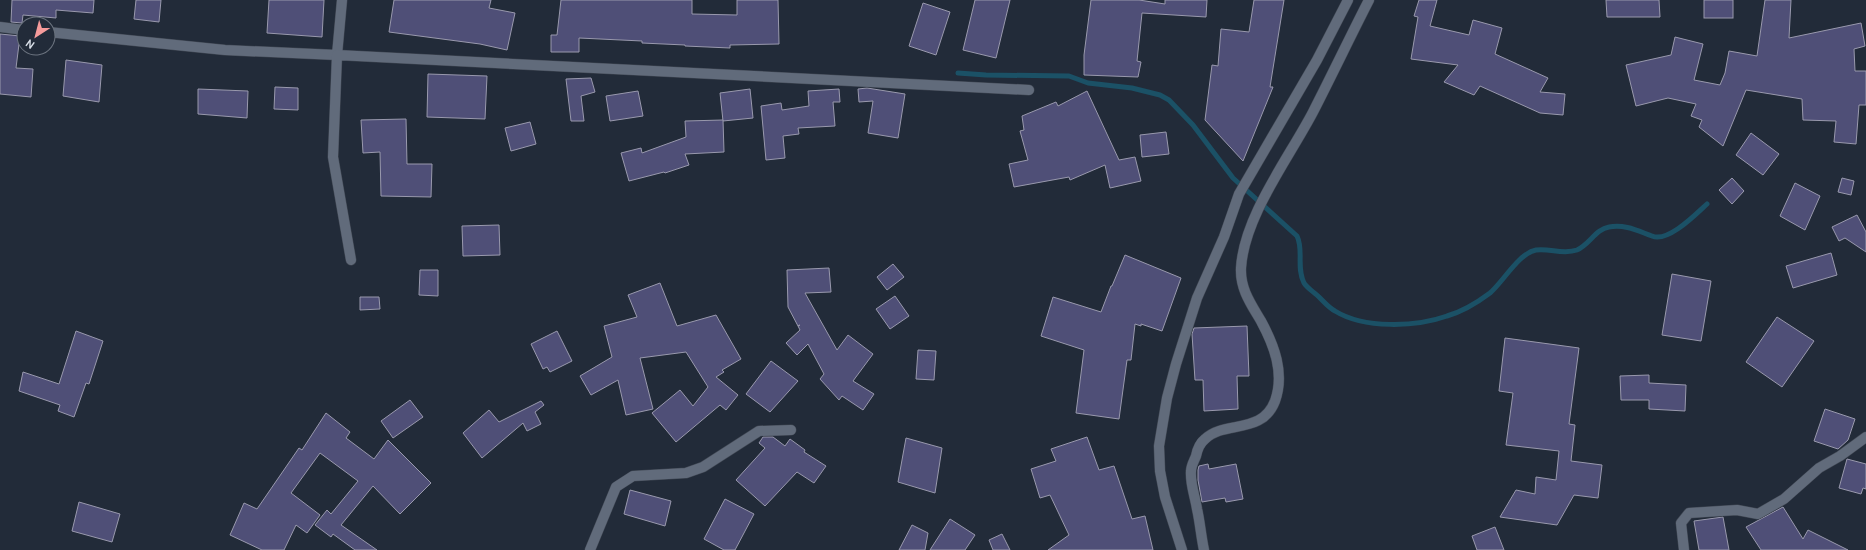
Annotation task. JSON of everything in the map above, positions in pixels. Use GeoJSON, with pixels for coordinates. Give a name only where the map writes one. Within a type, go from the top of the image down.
{"type":"FeatureCollection","features":[{"type":"Feature","properties":{"kind":"street"},"geometry":{"type":"LineString","coordinates":[[342,0],[337,55],[333,156],[351,260]]}},
{"type":"Feature","properties":{"kind":"street"},"geometry":{"type":"LineString","coordinates":[[1182,550],[1165,497],[1161,478],[1159,446],[1161,428],[1176,364],[1197,298],[1224,237],[1239,194],[1265,152],[1317,60],[1348,0]]}},
{"type":"Feature","properties":{"kind":"street"},"geometry":{"type":"LineString","coordinates":[[1204,550],[1191,482],[1191,469],[1198,450],[1205,439],[1221,431],[1248,425],[1261,419],[1275,401],[1279,381],[1276,355],[1262,323],[1244,291],[1242,277],[1244,249],[1259,206],[1313,112],[1369,0]]}},
{"type":"Feature","properties":{"kind":"street"},"geometry":{"type":"LineString","coordinates":[[0,28],[16,29]]}},
{"type":"Feature","properties":{"kind":"street"},"geometry":{"type":"LineString","coordinates":[[56,33],[225,50],[1029,90]]}},
{"type":"Feature","properties":{"kind":"street"},"geometry":{"type":"LineString","coordinates":[[590,550],[616,487],[633,476],[686,473],[703,468],[759,431],[791,430]]}},
{"type":"Feature","properties":{"kind":"street"},"geometry":{"type":"LineString","coordinates":[[1684,550],[1681,523],[1689,514],[1737,510],[1758,514],[1784,498],[1819,468],[1840,456],[1866,437]]}},
{"type":"Feature","properties":{"kind":"building"},"geometry":{"type":"Polygon","coordinates":[[[12,0],[94,0],[93,13],[56,10],[56,16],[23,15],[16,16],[16,22],[11,22],[12,0]]]}},
{"type":"Feature","properties":{"kind":"building"},"geometry":{"type":"Polygon","coordinates":[[[136,0],[161,0],[159,22],[134,19],[136,0]]]}},
{"type":"Feature","properties":{"kind":"building"},"geometry":{"type":"Polygon","coordinates":[[[269,0],[324,0],[322,37],[267,33],[269,0]]]}},
{"type":"Feature","properties":{"kind":"building"},"geometry":{"type":"Polygon","coordinates":[[[394,0],[491,0],[489,8],[515,13],[507,50],[480,44],[389,32],[394,0]]]}},
{"type":"Feature","properties":{"kind":"building"},"geometry":{"type":"Polygon","coordinates":[[[561,0],[692,0],[692,14],[737,15],[737,0],[778,0],[779,44],[730,45],[730,48],[579,38],[579,52],[551,52],[551,35],[557,35],[561,0]]]}},
{"type":"Feature","properties":{"kind":"building"},"geometry":{"type":"Polygon","coordinates":[[[975,0],[1010,0],[996,58],[963,50],[975,0]]]}},
{"type":"Feature","properties":{"kind":"building"},"geometry":{"type":"Polygon","coordinates":[[[1091,0],[1139,0],[1165,4],[1165,0],[1207,0],[1206,17],[1142,13],[1137,61],[1141,62],[1138,77],[1084,75],[1084,55],[1091,0]]]}},
{"type":"Feature","properties":{"kind":"building"},"geometry":{"type":"Polygon","coordinates":[[[1254,0],[1284,0],[1270,87],[1273,87],[1243,161],[1205,120],[1212,65],[1218,66],[1221,29],[1249,32],[1254,0]]]}},
{"type":"Feature","properties":{"kind":"building"},"geometry":{"type":"Polygon","coordinates":[[[1419,0],[1437,0],[1430,26],[1469,35],[1473,20],[1502,28],[1495,54],[1548,78],[1540,92],[1565,94],[1563,115],[1540,113],[1480,86],[1474,95],[1444,82],[1458,65],[1411,59],[1418,17],[1414,16],[1419,0]]]}},
{"type":"Feature","properties":{"kind":"building"},"geometry":{"type":"Polygon","coordinates":[[[1606,0],[1659,0],[1660,17],[1607,17],[1606,0]]]}},
{"type":"Feature","properties":{"kind":"building"},"geometry":{"type":"Polygon","coordinates":[[[1704,0],[1733,0],[1733,18],[1704,18],[1704,0]]]}},
{"type":"Feature","properties":{"kind":"building"},"geometry":{"type":"Polygon","coordinates":[[[1765,0],[1791,0],[1789,38],[1861,23],[1865,46],[1854,49],[1855,71],[1866,71],[1866,105],[1859,105],[1856,144],[1834,142],[1836,121],[1803,120],[1802,99],[1746,90],[1723,146],[1699,127],[1702,120],[1691,116],[1696,104],[1668,98],[1636,106],[1626,65],[1671,55],[1675,37],[1703,44],[1694,80],[1720,85],[1725,73],[1729,51],[1757,56],[1765,0]]]}},
{"type":"Feature","properties":{"kind":"building"},"geometry":{"type":"Polygon","coordinates":[[[923,3],[950,12],[936,55],[909,46],[923,3]]]}},
{"type":"Feature","properties":{"kind":"building"},"geometry":{"type":"Polygon","coordinates":[[[0,34],[16,36],[16,56],[18,56],[16,68],[33,69],[31,97],[0,94],[0,34]]]}},
{"type":"Feature","properties":{"kind":"building"},"geometry":{"type":"Polygon","coordinates":[[[66,60],[102,65],[99,102],[63,96],[66,60]]]}},
{"type":"Feature","properties":{"kind":"building"},"geometry":{"type":"Polygon","coordinates":[[[428,74],[487,76],[485,119],[427,117],[428,74]]]}},
{"type":"Feature","properties":{"kind":"building"},"geometry":{"type":"Polygon","coordinates":[[[591,78],[595,92],[581,96],[584,121],[571,121],[566,79],[591,78]]]}},
{"type":"Feature","properties":{"kind":"building"},"geometry":{"type":"Polygon","coordinates":[[[275,87],[298,88],[298,110],[274,109],[275,87]]]}},
{"type":"Feature","properties":{"kind":"building"},"geometry":{"type":"Polygon","coordinates":[[[867,88],[905,94],[898,138],[868,133],[873,101],[859,102],[858,89],[867,88]]]}},
{"type":"Feature","properties":{"kind":"building"},"geometry":{"type":"Polygon","coordinates":[[[198,89],[248,91],[247,118],[198,114],[198,89]]]}},
{"type":"Feature","properties":{"kind":"building"},"geometry":{"type":"Polygon","coordinates":[[[750,89],[753,118],[723,121],[720,93],[750,89]]]}},
{"type":"Feature","properties":{"kind":"building"},"geometry":{"type":"Polygon","coordinates":[[[839,89],[840,102],[833,102],[835,126],[798,128],[799,134],[783,136],[785,158],[766,160],[761,106],[781,103],[782,110],[809,106],[808,91],[839,89]]]}},
{"type":"Feature","properties":{"kind":"building"},"geometry":{"type":"Polygon","coordinates":[[[638,91],[643,116],[610,121],[606,96],[638,91]]]}},
{"type":"Feature","properties":{"kind":"building"},"geometry":{"type":"Polygon","coordinates":[[[1087,91],[1119,160],[1135,157],[1141,181],[1110,188],[1105,165],[1070,180],[1069,177],[1014,187],[1009,164],[1028,160],[1020,131],[1024,130],[1022,116],[1056,102],[1058,106],[1087,91]]]}},
{"type":"Feature","properties":{"kind":"building"},"geometry":{"type":"Polygon","coordinates":[[[406,119],[407,164],[432,164],[431,197],[381,196],[380,152],[363,153],[361,120],[406,119]]]}},
{"type":"Feature","properties":{"kind":"building"},"geometry":{"type":"Polygon","coordinates":[[[723,120],[724,152],[685,154],[689,165],[665,173],[629,181],[621,153],[641,148],[642,153],[686,137],[685,121],[723,120]]]}},
{"type":"Feature","properties":{"kind":"building"},"geometry":{"type":"Polygon","coordinates":[[[530,122],[536,144],[511,151],[505,128],[530,122]]]}},
{"type":"Feature","properties":{"kind":"building"},"geometry":{"type":"Polygon","coordinates":[[[1166,132],[1169,154],[1142,157],[1140,135],[1166,132]]]}},
{"type":"Feature","properties":{"kind":"building"},"geometry":{"type":"Polygon","coordinates":[[[1751,133],[1779,154],[1763,175],[1736,155],[1751,133]]]}},
{"type":"Feature","properties":{"kind":"building"},"geometry":{"type":"Polygon","coordinates":[[[1732,178],[1744,191],[1732,204],[1719,190],[1732,178]]]}},
{"type":"Feature","properties":{"kind":"building"},"geometry":{"type":"Polygon","coordinates":[[[1842,178],[1854,181],[1851,195],[1838,192],[1842,178]]]}},
{"type":"Feature","properties":{"kind":"building"},"geometry":{"type":"Polygon","coordinates":[[[1795,183],[1820,196],[1805,230],[1780,216],[1795,183]]]}},
{"type":"Feature","properties":{"kind":"building"},"geometry":{"type":"Polygon","coordinates":[[[1857,215],[1866,232],[1866,252],[1845,238],[1839,241],[1832,227],[1857,215]]]}},
{"type":"Feature","properties":{"kind":"building"},"geometry":{"type":"Polygon","coordinates":[[[499,225],[500,255],[463,256],[462,226],[499,225]]]}},
{"type":"Feature","properties":{"kind":"building"},"geometry":{"type":"Polygon","coordinates":[[[1831,253],[1837,275],[1793,288],[1786,266],[1831,253]]]}},
{"type":"Feature","properties":{"kind":"building"},"geometry":{"type":"Polygon","coordinates":[[[1125,255],[1181,278],[1162,331],[1141,324],[1141,326],[1135,324],[1131,360],[1127,360],[1119,419],[1076,413],[1084,350],[1041,336],[1053,297],[1101,312],[1125,255]]]}},
{"type":"Feature","properties":{"kind":"building"},"geometry":{"type":"Polygon","coordinates":[[[893,264],[904,277],[887,290],[877,277],[893,264]]]}},
{"type":"Feature","properties":{"kind":"building"},"geometry":{"type":"Polygon","coordinates":[[[829,268],[831,292],[805,293],[837,350],[848,335],[873,354],[853,381],[874,394],[863,410],[842,396],[839,400],[820,379],[824,374],[808,344],[797,355],[786,343],[800,330],[788,307],[787,270],[829,268]]]}},
{"type":"Feature","properties":{"kind":"building"},"geometry":{"type":"Polygon","coordinates":[[[420,270],[438,270],[438,296],[419,295],[420,270]]]}},
{"type":"Feature","properties":{"kind":"building"},"geometry":{"type":"Polygon","coordinates":[[[1672,274],[1711,281],[1701,341],[1662,335],[1672,274]]]}},
{"type":"Feature","properties":{"kind":"building"},"geometry":{"type":"Polygon","coordinates":[[[660,283],[677,326],[716,315],[741,359],[722,370],[724,372],[716,377],[738,395],[726,410],[720,405],[676,442],[652,413],[680,390],[693,406],[708,387],[686,352],[640,358],[653,409],[626,415],[618,380],[591,395],[580,376],[612,357],[604,326],[637,317],[628,295],[660,283]]]}},
{"type":"Feature","properties":{"kind":"building"},"geometry":{"type":"Polygon","coordinates":[[[895,296],[909,316],[890,329],[876,309],[895,296]]]}},
{"type":"Feature","properties":{"kind":"building"},"geometry":{"type":"Polygon","coordinates":[[[360,297],[379,297],[380,309],[360,310],[360,297]]]}},
{"type":"Feature","properties":{"kind":"building"},"geometry":{"type":"Polygon","coordinates":[[[1777,317],[1814,341],[1782,387],[1746,362],[1777,317]]]}},
{"type":"Feature","properties":{"kind":"building"},"geometry":{"type":"Polygon","coordinates":[[[1247,326],[1249,376],[1237,376],[1238,409],[1204,411],[1203,380],[1195,380],[1192,334],[1194,328],[1247,326]]]}},
{"type":"Feature","properties":{"kind":"building"},"geometry":{"type":"Polygon","coordinates":[[[76,331],[103,341],[89,384],[86,383],[74,417],[58,411],[60,405],[19,391],[23,372],[59,384],[76,331]]]}},
{"type":"Feature","properties":{"kind":"building"},"geometry":{"type":"Polygon","coordinates":[[[557,331],[572,361],[550,372],[547,367],[543,369],[531,344],[557,331]]]}},
{"type":"Feature","properties":{"kind":"building"},"geometry":{"type":"Polygon","coordinates":[[[1505,338],[1579,348],[1569,424],[1575,425],[1571,461],[1602,465],[1598,498],[1574,495],[1557,525],[1500,517],[1516,490],[1535,494],[1536,477],[1556,480],[1559,451],[1506,445],[1513,393],[1499,391],[1505,338]]]}},
{"type":"Feature","properties":{"kind":"building"},"geometry":{"type":"Polygon","coordinates":[[[918,350],[936,351],[934,380],[916,379],[918,350]]]}},
{"type":"Feature","properties":{"kind":"building"},"geometry":{"type":"Polygon","coordinates":[[[771,361],[798,381],[770,412],[746,394],[771,361]]]}},
{"type":"Feature","properties":{"kind":"building"},"geometry":{"type":"Polygon","coordinates":[[[1649,375],[1649,383],[1686,385],[1685,411],[1649,409],[1649,400],[1621,400],[1620,376],[1649,375]]]}},
{"type":"Feature","properties":{"kind":"building"},"geometry":{"type":"Polygon","coordinates":[[[410,400],[423,417],[393,438],[381,421],[410,400]]]}},
{"type":"Feature","properties":{"kind":"building"},"geometry":{"type":"Polygon","coordinates":[[[541,401],[544,405],[535,412],[541,424],[527,431],[523,423],[482,458],[463,433],[489,410],[499,422],[541,401]]]}},
{"type":"Feature","properties":{"kind":"building"},"geometry":{"type":"Polygon","coordinates":[[[1825,409],[1855,419],[1848,440],[1838,449],[1814,441],[1825,409]]]}},
{"type":"Feature","properties":{"kind":"building"},"geometry":{"type":"Polygon","coordinates":[[[326,413],[350,432],[346,438],[374,459],[388,440],[431,483],[400,514],[373,486],[341,525],[377,550],[355,550],[333,534],[331,537],[315,525],[327,510],[331,514],[358,481],[320,453],[291,493],[320,515],[307,533],[296,525],[284,550],[262,550],[230,535],[244,503],[257,509],[299,448],[302,450],[326,413]]]}},
{"type":"Feature","properties":{"kind":"building"},"geometry":{"type":"Polygon","coordinates":[[[763,437],[773,437],[785,446],[790,439],[805,450],[804,452],[826,466],[814,483],[797,472],[765,506],[736,480],[765,448],[759,443],[763,437]]]}},
{"type":"Feature","properties":{"kind":"building"},"geometry":{"type":"Polygon","coordinates":[[[1087,437],[1099,470],[1114,466],[1132,519],[1145,516],[1153,550],[1048,550],[1069,535],[1050,495],[1040,498],[1031,469],[1056,461],[1051,449],[1087,437]]]}},
{"type":"Feature","properties":{"kind":"building"},"geometry":{"type":"Polygon","coordinates":[[[906,438],[942,448],[935,493],[898,482],[906,438]]]}},
{"type":"Feature","properties":{"kind":"building"},"geometry":{"type":"Polygon","coordinates":[[[1847,459],[1866,464],[1866,489],[1863,488],[1861,494],[1839,488],[1847,459]]]}},
{"type":"Feature","properties":{"kind":"building"},"geometry":{"type":"Polygon","coordinates":[[[1208,464],[1209,469],[1236,464],[1243,499],[1226,502],[1225,498],[1202,502],[1198,480],[1198,470],[1199,466],[1208,464]]]}},
{"type":"Feature","properties":{"kind":"building"},"geometry":{"type":"Polygon","coordinates":[[[630,490],[671,501],[665,526],[624,514],[630,490]]]}},
{"type":"Feature","properties":{"kind":"building"},"geometry":{"type":"Polygon","coordinates":[[[725,499],[754,514],[735,550],[724,550],[704,539],[725,499]]]}},
{"type":"Feature","properties":{"kind":"building"},"geometry":{"type":"Polygon","coordinates":[[[79,502],[120,514],[112,542],[72,531],[79,502]]]}},
{"type":"Feature","properties":{"kind":"building"},"geometry":{"type":"Polygon","coordinates":[[[1783,507],[1803,539],[1808,530],[1848,550],[1761,550],[1746,527],[1783,507]]]}},
{"type":"Feature","properties":{"kind":"building"},"geometry":{"type":"Polygon","coordinates":[[[1723,517],[1729,550],[1699,550],[1694,521],[1723,517]]]}},
{"type":"Feature","properties":{"kind":"building"},"geometry":{"type":"Polygon","coordinates":[[[950,519],[975,535],[965,550],[930,550],[950,519]]]}},
{"type":"Feature","properties":{"kind":"building"},"geometry":{"type":"Polygon","coordinates":[[[912,525],[928,533],[925,550],[899,550],[912,525]]]}},
{"type":"Feature","properties":{"kind":"building"},"geometry":{"type":"Polygon","coordinates":[[[1495,527],[1504,550],[1477,550],[1472,536],[1495,527]]]}},
{"type":"Feature","properties":{"kind":"building"},"geometry":{"type":"Polygon","coordinates":[[[1002,534],[1010,550],[993,550],[989,540],[1002,534]]]}},
{"type":"Feature","properties":{"kind":"waterway"},"geometry":{"type":"LineString","coordinates":[[958,73],[986,75],[1069,76],[1088,83],[1132,88],[1160,95],[1169,100],[1193,125],[1233,178],[1297,236],[1300,247],[1301,271],[1305,285],[1333,310],[1347,317],[1360,321],[1406,324],[1434,320],[1458,312],[1490,293],[1517,262],[1530,252],[1536,250],[1567,252],[1577,250],[1604,228],[1615,226],[1626,227],[1659,237],[1674,232],[1707,204]]}}]}
